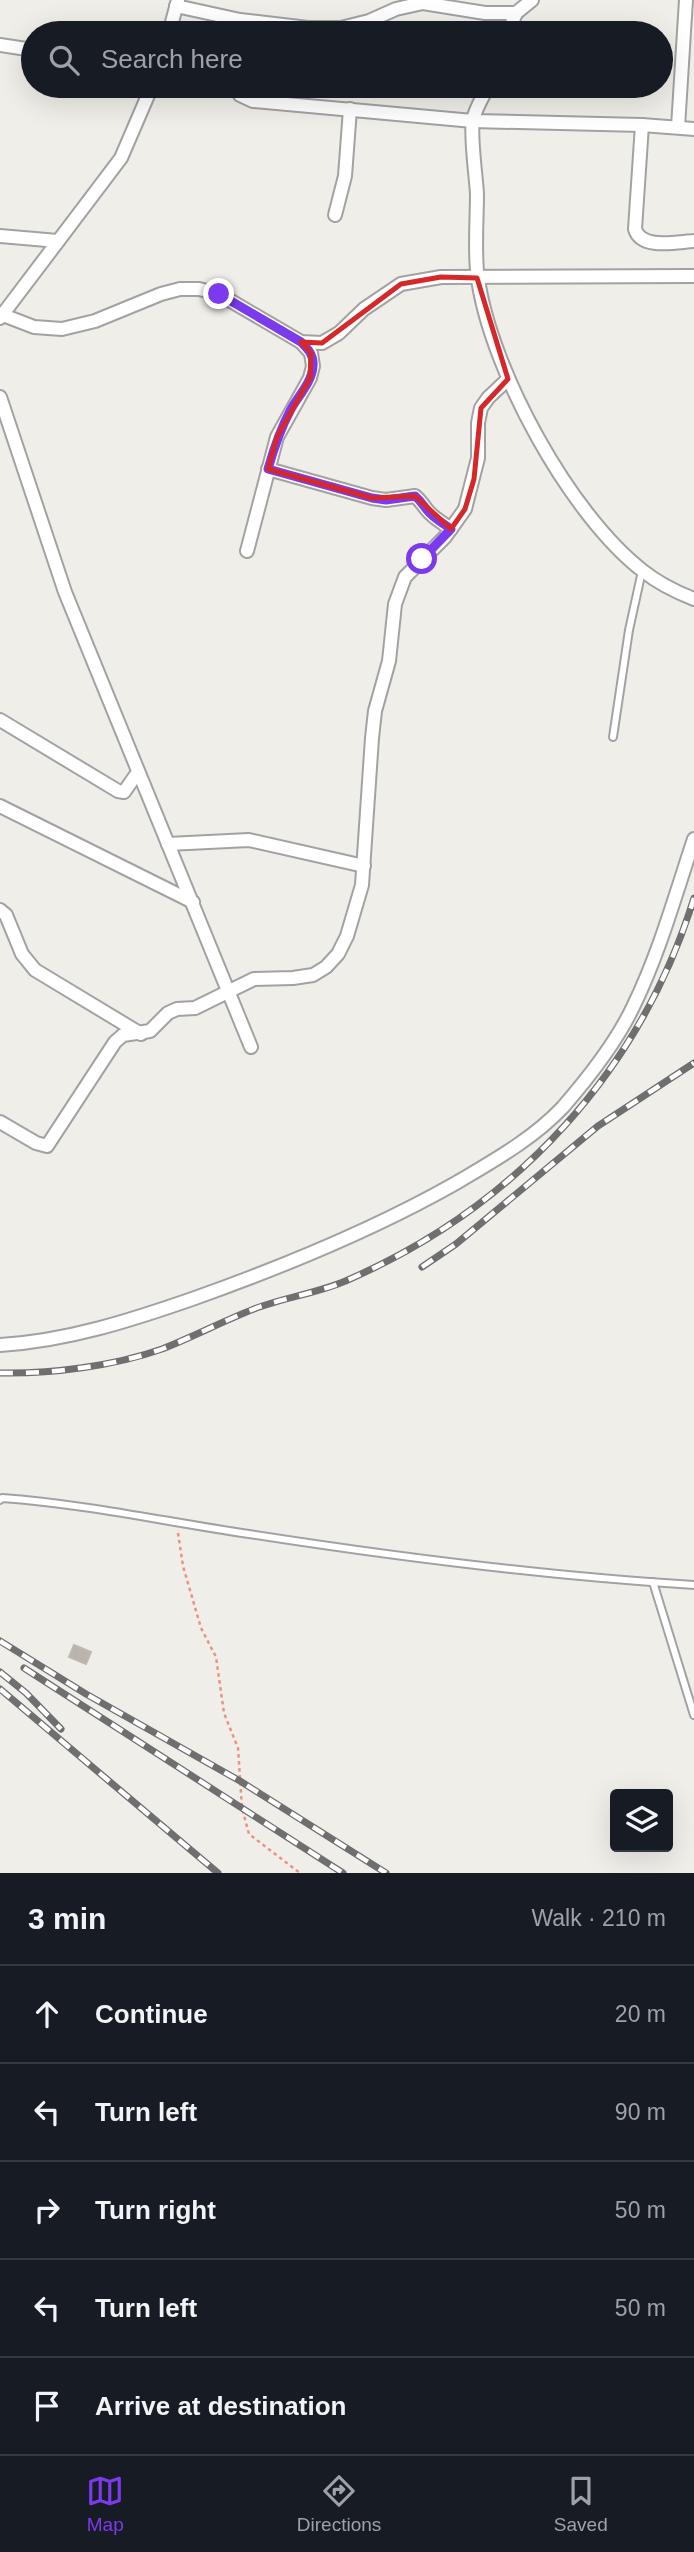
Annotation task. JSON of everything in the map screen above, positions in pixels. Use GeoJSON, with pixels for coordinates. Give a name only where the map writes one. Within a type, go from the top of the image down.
{"type":"FeatureCollection","features":[{"type":"Feature","properties":{"kind":"street"},"geometry":{"type":"LineString","coordinates":[[513,21],[516,13],[532,0]]}},
{"type":"Feature","properties":{"kind":"street"},"geometry":{"type":"LineString","coordinates":[[678,127],[686,0]]}},
{"type":"Feature","properties":{"kind":"street"},"geometry":{"type":"LineString","coordinates":[[172,21],[177,3],[224,21]]}},
{"type":"Feature","properties":{"kind":"street"},"geometry":{"type":"LineString","coordinates":[[371,21],[396,9],[423,3],[485,13],[516,13]]}},
{"type":"Feature","properties":{"kind":"street"},"geometry":{"type":"LineString","coordinates":[[0,45],[21,48]]}},
{"type":"Feature","properties":{"kind":"street"},"geometry":{"type":"LineString","coordinates":[[147,98],[121,158],[1,316],[34,327],[62,329],[95,321],[180,289],[199,289],[219,294],[301,342],[311,353],[313,366],[310,378],[277,437],[247,551]]}},
{"type":"Feature","properties":{"kind":"street"},"geometry":{"type":"LineString","coordinates":[[246,98],[253,101],[472,121],[642,125],[694,129]]}},
{"type":"Feature","properties":{"kind":"street"},"geometry":{"type":"LineString","coordinates":[[483,98],[472,121],[477,278],[486,316],[508,379],[547,453],[573,495],[599,527],[642,570],[672,590],[694,598]]}},
{"type":"Feature","properties":{"kind":"street"},"geometry":{"type":"LineString","coordinates":[[335,215],[345,176],[350,109]]}},
{"type":"Feature","properties":{"kind":"street"},"geometry":{"type":"LineString","coordinates":[[642,125],[635,229],[637,237],[651,242],[694,241]]}},
{"type":"Feature","properties":{"kind":"street"},"geometry":{"type":"LineString","coordinates":[[0,236],[58,241]]}},
{"type":"Feature","properties":{"kind":"street"},"geometry":{"type":"LineString","coordinates":[[301,342],[322,343],[339,333],[364,309],[401,284],[441,277],[694,276]]}},
{"type":"Feature","properties":{"kind":"street"},"geometry":{"type":"LineString","coordinates":[[0,1122],[36,1143],[47,1146],[116,1042],[124,1035],[150,1031],[168,1013],[177,1009],[195,1008],[254,979],[313,975],[326,967],[338,954],[358,906],[364,866],[374,724],[389,661],[395,604],[405,577],[451,529],[465,509],[478,458],[481,408],[508,379]]}},
{"type":"Feature","properties":{"kind":"street"},"geometry":{"type":"LineString","coordinates":[[0,397],[4,423],[65,592],[251,1047]]}},
{"type":"Feature","properties":{"kind":"street"},"geometry":{"type":"LineString","coordinates":[[268,469],[372,498],[386,500],[415,496],[436,520],[451,529]]}},
{"type":"Feature","properties":{"kind":"street"},"geometry":{"type":"LineString","coordinates":[[0,720],[118,791],[124,792],[138,772]]}},
{"type":"Feature","properties":{"kind":"street"},"geometry":{"type":"LineString","coordinates":[[0,806],[193,902]]}},
{"type":"Feature","properties":{"kind":"street"},"geometry":{"type":"LineString","coordinates":[[168,844],[224,839],[249,840],[364,866]]}},
{"type":"Feature","properties":{"kind":"street"},"geometry":{"type":"LineString","coordinates":[[0,1345],[78,1334],[154,1312],[244,1280],[329,1246],[424,1201],[507,1154],[561,1109],[598,1063],[632,1010],[655,957],[694,839]]}},
{"type":"Feature","properties":{"kind":"street"},"geometry":{"type":"LineString","coordinates":[[0,909],[6,915],[22,954],[34,970],[142,1034]]}},
{"type":"Feature","properties":{"kind":"lane"},"geometry":{"type":"LineString","coordinates":[[613,737],[629,630],[642,570]]}},
{"type":"Feature","properties":{"kind":"lane"},"geometry":{"type":"LineString","coordinates":[[1,1498],[93,1509],[388,1555],[694,1585]]}},
{"type":"Feature","properties":{"kind":"lane"},"geometry":{"type":"LineString","coordinates":[[653,1582],[694,1715]]}},
{"type":"Feature","properties":{"kind":"path"},"geometry":{"type":"LineString","coordinates":[[176,1523],[183,1566],[201,1628],[216,1657],[224,1713],[238,1748],[242,1808],[248,1834],[300,1873]]}},
{"type":"Feature","properties":{"kind":"highlighted area"},"geometry":{"type":"Polygon","coordinates":[[[441,277],[477,278],[508,379],[481,408],[474,479],[465,509],[451,529],[415,496],[372,498],[268,469],[277,437],[310,378],[311,353],[301,342],[322,343],[401,284],[441,277]]]}},
{"type":"Feature","properties":{"kind":"building"},"geometry":{"type":"Polygon","coordinates":[[[74,1645],[91,1652],[86,1664],[69,1657],[74,1645]]]}},
{"type":"Feature","properties":{"kind":"railway"},"geometry":{"type":"LineString","coordinates":[[0,1373],[82,1368],[162,1349],[254,1309],[350,1279],[410,1249],[466,1213],[518,1172],[564,1126],[605,1076],[641,1021],[671,961],[694,898]]}},
{"type":"Feature","properties":{"kind":"railway"},"geometry":{"type":"LineString","coordinates":[[422,1267],[456,1244],[598,1126],[694,1063]]}},
{"type":"Feature","properties":{"kind":"railway"},"geometry":{"type":"LineString","coordinates":[[0,1641],[86,1694],[240,1781],[386,1873]]}},
{"type":"Feature","properties":{"kind":"railway"},"geometry":{"type":"LineString","coordinates":[[24,1668],[343,1873]]}},
{"type":"Feature","properties":{"kind":"railway"},"geometry":{"type":"LineString","coordinates":[[0,1672],[26,1693],[61,1729]]}},
{"type":"Feature","properties":{"kind":"railway"},"geometry":{"type":"LineString","coordinates":[[0,1689],[218,1873]]}},
{"type":"Feature","properties":{"kind":"route"},"geometry":{"type":"LineString","coordinates":[[219,294],[301,342],[311,353],[313,366],[310,378],[277,437],[268,469],[372,498],[386,500],[415,496],[436,520],[451,529],[422,559]]}}]}
